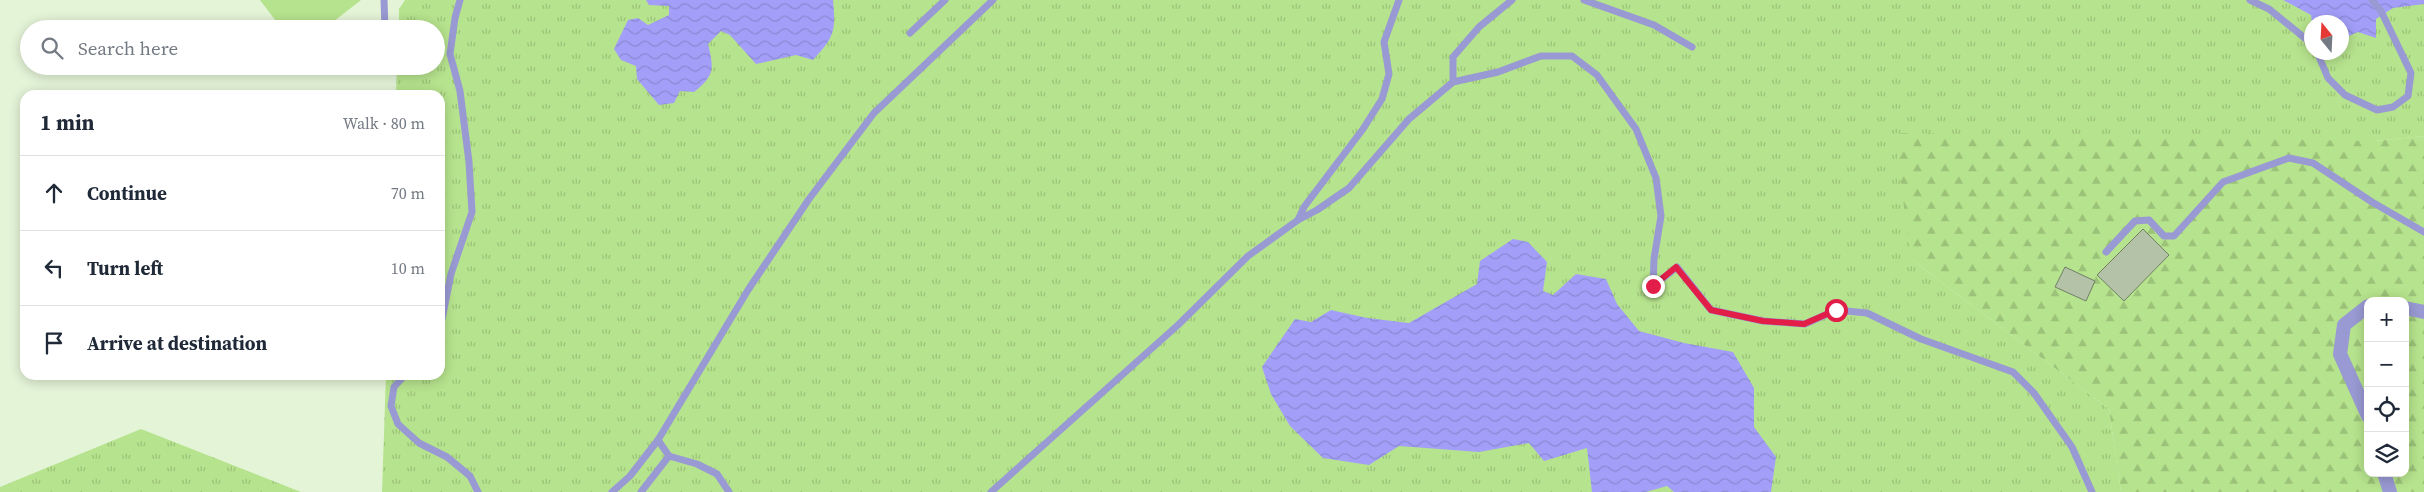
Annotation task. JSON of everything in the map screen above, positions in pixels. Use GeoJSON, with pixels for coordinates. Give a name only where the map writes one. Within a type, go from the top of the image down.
{"type":"FeatureCollection","features":[{"type":"Feature","properties":{"kind":"street"},"geometry":{"type":"LineString","coordinates":[[2364,309],[2344,325],[2340,354],[2364,407]]}},
{"type":"Feature","properties":{"kind":"street"},"geometry":{"type":"LineString","coordinates":[[2409,309],[2424,312]]}},
{"type":"Feature","properties":{"kind":"street"},"geometry":{"type":"LineString","coordinates":[[2385,477],[2390,492]]}},
{"type":"Feature","properties":{"kind":"lane"},"geometry":{"type":"LineString","coordinates":[[384,0],[385,20]]}},
{"type":"Feature","properties":{"kind":"lane"},"geometry":{"type":"LineString","coordinates":[[445,304],[451,274],[472,212],[469,162],[460,91],[450,54],[454,18],[460,0]]}},
{"type":"Feature","properties":{"kind":"lane"},"geometry":{"type":"LineString","coordinates":[[910,33],[945,0]]}},
{"type":"Feature","properties":{"kind":"lane"},"geometry":{"type":"LineString","coordinates":[[612,492],[630,476],[658,440],[748,290],[809,199],[874,113],[993,0]]}},
{"type":"Feature","properties":{"kind":"lane"},"geometry":{"type":"LineString","coordinates":[[1298,220],[1304,207],[1363,129],[1382,99],[1389,74],[1384,42],[1398,0]]}},
{"type":"Feature","properties":{"kind":"lane"},"geometry":{"type":"LineString","coordinates":[[1453,82],[1452,57],[1479,28],[1512,0]]}},
{"type":"Feature","properties":{"kind":"lane"},"geometry":{"type":"LineString","coordinates":[[1584,0],[1654,25],[1692,47]]}},
{"type":"Feature","properties":{"kind":"lane"},"geometry":{"type":"LineString","coordinates":[[2249,0],[2268,9],[2304,38]]}},
{"type":"Feature","properties":{"kind":"lane"},"geometry":{"type":"LineString","coordinates":[[2320,60],[2328,78],[2345,95],[2377,110],[2393,107],[2408,96],[2411,74],[2381,11],[2372,0]]}},
{"type":"Feature","properties":{"kind":"lane"},"geometry":{"type":"LineString","coordinates":[[991,492],[1178,324],[1248,256],[1298,220],[1317,210],[1349,188],[1409,119],[1453,82],[1498,72],[1541,56],[1572,56],[1597,75],[1636,129],[1656,178],[1661,216],[1654,259],[1653,286],[1676,267],[1711,310],[1763,321],[1804,324],[1836,310],[1866,313],[1921,339],[2013,372],[2034,393],[2072,447],[2092,492]]}},
{"type":"Feature","properties":{"kind":"lane"},"geometry":{"type":"LineString","coordinates":[[2106,252],[2135,221],[2149,220],[2164,236],[2174,236],[2223,182],[2289,158],[2312,163],[2372,202],[2424,232]]}},
{"type":"Feature","properties":{"kind":"lane"},"geometry":{"type":"LineString","coordinates":[[400,380],[394,387],[391,406],[398,424],[419,443],[447,457],[470,476],[478,492]]}},
{"type":"Feature","properties":{"kind":"lane"},"geometry":{"type":"LineString","coordinates":[[658,440],[669,456],[698,464],[717,474],[729,492]]}},
{"type":"Feature","properties":{"kind":"lane"},"geometry":{"type":"LineString","coordinates":[[641,492],[669,456]]}},
{"type":"Feature","properties":{"kind":"green space"},"geometry":{"type":"Polygon","coordinates":[[[260,0],[361,0],[335,20],[275,20],[260,0]]]}},
{"type":"Feature","properties":{"kind":"green space"},"geometry":{"type":"Polygon","coordinates":[[[405,0],[2424,0],[2424,136],[2374,141],[1911,259],[2109,409],[2121,492],[382,492],[386,380],[445,380],[445,90],[396,90],[397,75],[445,75],[445,20],[399,20],[399,9],[405,0]]]}},
{"type":"Feature","properties":{"kind":"green space"},"geometry":{"type":"Polygon","coordinates":[[[1894,133],[2374,141],[2424,136],[2424,492],[2121,492],[2109,409],[1911,259],[1894,133]]]}},
{"type":"Feature","properties":{"kind":"green space"},"geometry":{"type":"Polygon","coordinates":[[[141,429],[301,492],[0,492],[0,487],[141,429]]]}},
{"type":"Feature","properties":{"kind":"water"},"geometry":{"type":"Polygon","coordinates":[[[646,0],[833,0],[834,27],[829,39],[813,60],[796,55],[756,64],[730,35],[721,31],[708,44],[712,66],[706,81],[694,92],[680,91],[674,103],[659,105],[637,79],[636,66],[621,60],[614,49],[628,20],[638,18],[648,25],[669,15],[669,6],[649,5],[646,0]]]}},
{"type":"Feature","properties":{"kind":"water"},"geometry":{"type":"Polygon","coordinates":[[[2283,0],[2424,0],[2424,4],[2393,8],[2376,19],[2376,38],[2358,32],[2349,36],[2349,15],[2311,15],[2283,0]]]}},
{"type":"Feature","properties":{"kind":"water"},"geometry":{"type":"Polygon","coordinates":[[[1513,239],[1528,242],[1547,262],[1543,291],[1553,295],[1576,274],[1606,279],[1617,304],[1639,331],[1684,343],[1733,352],[1754,388],[1754,427],[1776,457],[1771,492],[1674,492],[1667,486],[1646,492],[1592,492],[1587,448],[1544,461],[1529,443],[1479,452],[1399,446],[1369,465],[1323,458],[1290,426],[1271,394],[1262,367],[1295,319],[1311,322],[1331,310],[1367,318],[1409,323],[1477,284],[1480,261],[1513,239]]]}},
{"type":"Feature","properties":{"kind":"building"},"geometry":{"type":"Polygon","coordinates":[[[2143,229],[2169,255],[2124,301],[2097,275],[2143,229]]]}},
{"type":"Feature","properties":{"kind":"building"},"geometry":{"type":"Polygon","coordinates":[[[2065,267],[2095,281],[2086,301],[2055,287],[2065,267]]]}},
{"type":"Feature","properties":{"kind":"route"},"geometry":{"type":"LineString","coordinates":[[1653,286],[1676,267],[1711,310],[1763,321],[1804,324],[1836,310]]}}]}
